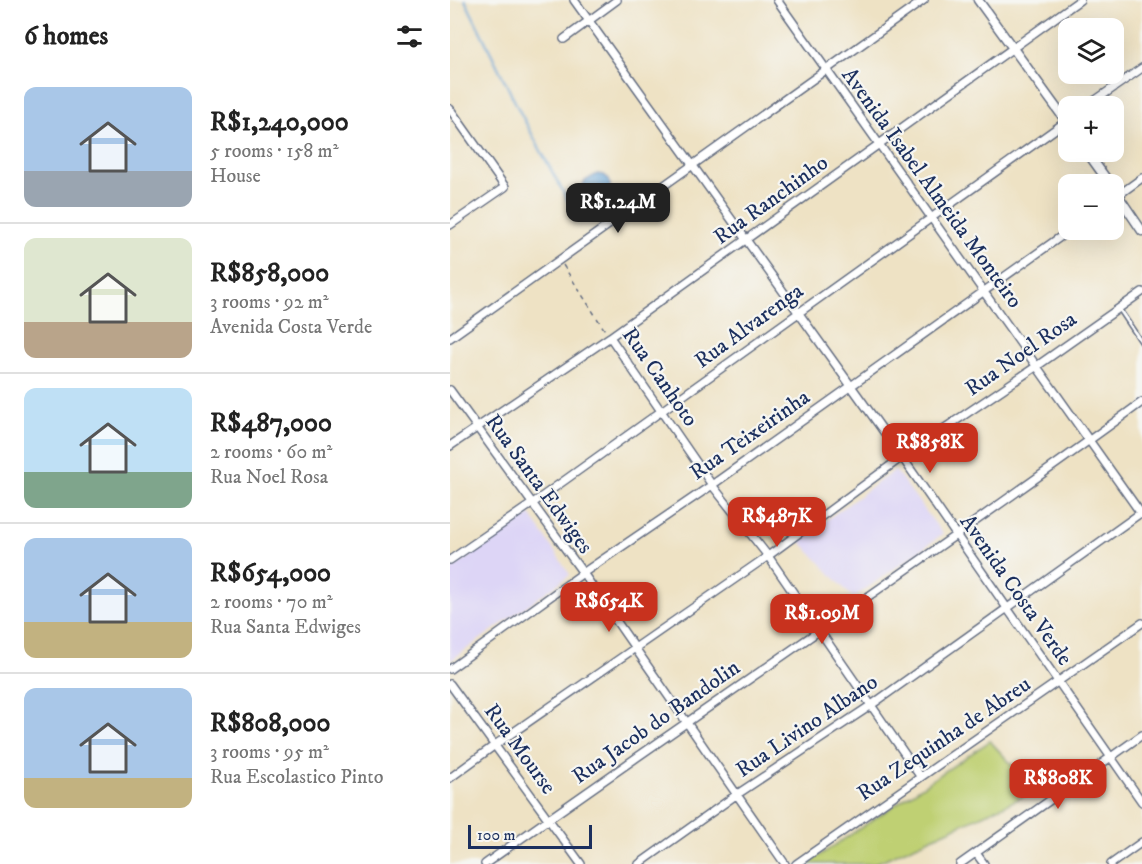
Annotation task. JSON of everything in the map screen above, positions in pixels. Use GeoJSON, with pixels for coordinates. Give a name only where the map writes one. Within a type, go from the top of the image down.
{"type":"FeatureCollection","features":[{"type":"Feature","properties":{"kind":"street","name":"Avenida Costa Verde"},"geometry":{"type":"LineString","coordinates":[[574,0],[902,457],[1142,802]]}},
{"type":"Feature","properties":{"kind":"street"},"geometry":{"type":"LineString","coordinates":[[564,39],[617,0]]}},
{"type":"Feature","properties":{"kind":"street","name":"Avenida Isabel Almeida Monteiro"},"geometry":{"type":"LineString","coordinates":[[777,0],[1142,513]]}},
{"type":"Feature","properties":{"kind":"street"},"geometry":{"type":"LineString","coordinates":[[450,338],[924,0]]}},
{"type":"Feature","properties":{"kind":"street"},"geometry":{"type":"LineString","coordinates":[[978,0],[1058,109]]}},
{"type":"Feature","properties":{"kind":"street","name":"Rua Ranchinho"},"geometry":{"type":"LineString","coordinates":[[450,447],[610,337],[1080,0]]}},
{"type":"Feature","properties":{"kind":"street"},"geometry":{"type":"LineString","coordinates":[[1102,96],[1142,68]]}},
{"type":"Feature","properties":{"kind":"street"},"geometry":{"type":"LineString","coordinates":[[450,225],[505,187],[451,113]]}},
{"type":"Feature","properties":{"kind":"street","name":"Rua Alvarenga"},"geometry":{"type":"LineString","coordinates":[[450,560],[1058,129]]}},
{"type":"Feature","properties":{"kind":"street"},"geometry":{"type":"LineString","coordinates":[[1124,187],[1142,178]]}},
{"type":"Feature","properties":{"kind":"street"},"geometry":{"type":"LineString","coordinates":[[1124,206],[1142,231]]}},
{"type":"Feature","properties":{"kind":"street","name":"Rua Teixeirinha"},"geometry":{"type":"LineString","coordinates":[[450,669],[1058,238]]}},
{"type":"Feature","properties":{"kind":"street","name":"Rua Noel Rosa"},"geometry":{"type":"LineString","coordinates":[[450,778],[768,556],[902,457],[1142,292]]}},
{"type":"Feature","properties":{"kind":"street","name":"Rua Canhoto"},"geometry":{"type":"LineString","coordinates":[[610,337],[712,485],[768,556],[920,776]]}},
{"type":"Feature","properties":{"kind":"street","name":"Rua Santa Edwiges"},"geometry":{"type":"LineString","coordinates":[[450,390],[583,573],[785,864]]}},
{"type":"Feature","properties":{"kind":"street","name":"Rua Jacob do Bandolin"},"geometry":{"type":"LineString","coordinates":[[485,864],[819,632],[1142,402]]}},
{"type":"Feature","properties":{"kind":"street","name":"Rua Livino Albano"},"geometry":{"type":"LineString","coordinates":[[639,864],[736,795],[870,706],[1142,513]]}},
{"type":"Feature","properties":{"kind":"street","name":"Rua Zequinha de Abreu"},"geometry":{"type":"LineString","coordinates":[[796,864],[1142,623]]}},
{"type":"Feature","properties":{"kind":"street","name":"Rua Mourse"},"geometry":{"type":"LineString","coordinates":[[450,684],[581,864]]}},
{"type":"Feature","properties":{"kind":"street"},"geometry":{"type":"LineString","coordinates":[[960,864],[1142,735]]}},
{"type":"Feature","properties":{"kind":"street"},"geometry":{"type":"LineString","coordinates":[[1111,864],[1142,842]]}},
{"type":"Feature","properties":{"kind":"street"},"geometry":{"type":"LineString","coordinates":[[976,853],[984,864]]}},
{"type":"Feature","properties":{"kind":"lane"},"geometry":{"type":"LineString","coordinates":[[1119,309],[1142,343]]}},
{"type":"Feature","properties":{"kind":"path","name":"Rua Canhoto"},"geometry":{"type":"LineString","coordinates":[[560,261],[610,337]]}},
{"type":"Feature","properties":{"kind":"shaded area"},"geometry":{"type":"Polygon","coordinates":[[[895,470],[943,534],[853,598],[799,540],[895,470]]]}},
{"type":"Feature","properties":{"kind":"shaded area"},"geometry":{"type":"Polygon","coordinates":[[[530,514],[570,575],[450,661],[450,570],[530,514]]]}},
{"type":"Feature","properties":{"kind":"green space"},"geometry":{"type":"Polygon","coordinates":[[[990,741],[1036,791],[874,864],[807,864],[990,741]]]}},
{"type":"Feature","properties":{"kind":"water"},"geometry":{"type":"Polygon","coordinates":[[[597,174],[609,179],[612,199],[602,207],[590,210],[589,200],[581,189],[585,181],[597,174]]]}},
{"type":"Feature","properties":{"kind":"waterway"},"geometry":{"type":"LineString","coordinates":[[465,0],[520,112],[569,203],[583,211]]}}]}
